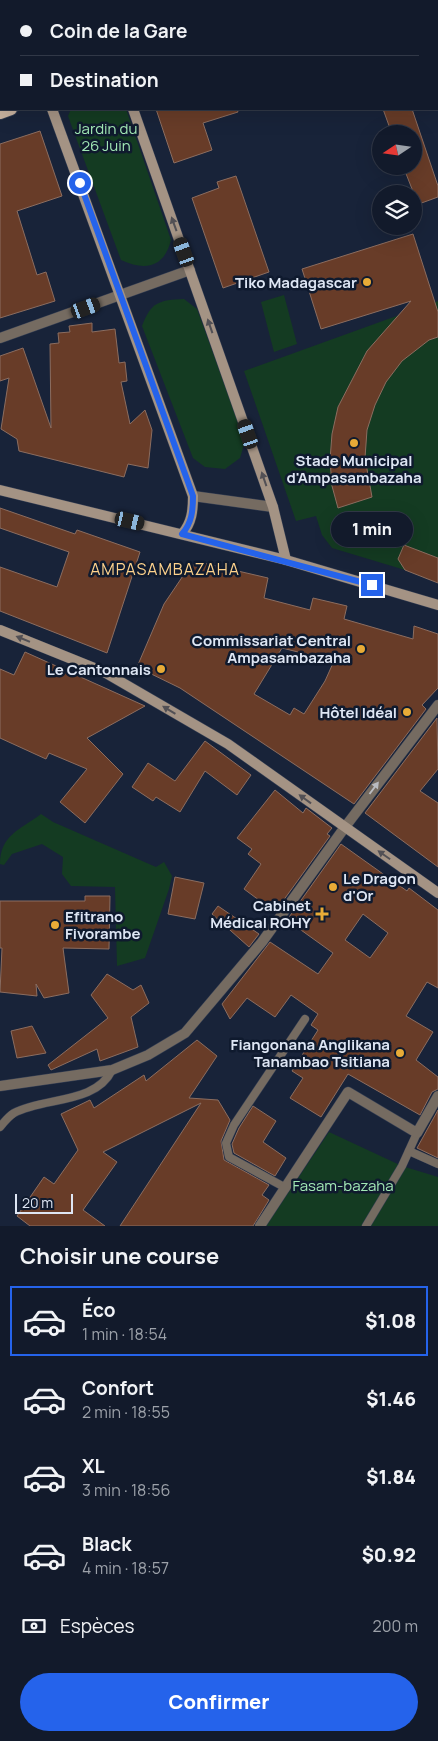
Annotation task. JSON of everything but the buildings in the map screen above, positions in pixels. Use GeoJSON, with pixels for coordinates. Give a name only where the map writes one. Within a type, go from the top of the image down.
{"type":"FeatureCollection","features":[{"type":"Feature","properties":{"kind":"street"},"geometry":{"type":"LineString","coordinates":[[52,110],[193,496],[188,528],[182,534]]}},
{"type":"Feature","properties":{"kind":"street"},"geometry":{"type":"LineString","coordinates":[[133,110],[273,507],[286,560]]}},
{"type":"Feature","properties":{"kind":"street"},"geometry":{"type":"LineString","coordinates":[[0,338],[190,270]]}},
{"type":"Feature","properties":{"kind":"street"},"geometry":{"type":"LineString","coordinates":[[0,490],[286,560],[438,606]]}},
{"type":"Feature","properties":{"kind":"street"},"geometry":{"type":"LineString","coordinates":[[193,496],[273,507]]}},
{"type":"Feature","properties":{"kind":"street"},"geometry":{"type":"LineString","coordinates":[[0,630],[104,672],[228,744],[438,894]]}},
{"type":"Feature","properties":{"kind":"street"},"geometry":{"type":"LineString","coordinates":[[0,1086],[112,1070],[148,1055],[185,1034],[262,942],[345,827],[438,705]]}},
{"type":"Feature","properties":{"kind":"street"},"geometry":{"type":"LineString","coordinates":[[260,1226],[348,1092],[417,1132],[438,1096]]}},
{"type":"Feature","properties":{"kind":"lane"},"geometry":{"type":"LineString","coordinates":[[286,1188],[229,1157],[226,1143],[234,1125],[305,1018]]}},
{"type":"Feature","properties":{"kind":"lane"},"geometry":{"type":"LineString","coordinates":[[0,1127],[13,1114],[37,1104],[90,1091],[108,1079],[112,1070]]}},
{"type":"Feature","properties":{"kind":"lane"},"geometry":{"type":"LineString","coordinates":[[366,1226],[409,1151],[417,1132]]}},
{"type":"Feature","properties":{"kind":"lane"},"geometry":{"type":"LineString","coordinates":[[409,1151],[438,1164]]}},
{"type":"Feature","properties":{"kind":"green space","name":"Jardin du 26 Juin"},"geometry":{"type":"Polygon","coordinates":[[[71,110],[126,110],[171,240],[164,256],[158,262],[146,266],[121,260],[68,116],[71,110]]]}},
{"type":"Feature","properties":{"kind":"green space"},"geometry":{"type":"Polygon","coordinates":[[[284,295],[297,344],[274,352],[261,302],[284,295]]]}},
{"type":"Feature","properties":{"kind":"green space"},"geometry":{"type":"Polygon","coordinates":[[[184,299],[197,309],[245,441],[240,458],[225,469],[205,467],[193,458],[142,326],[149,312],[157,304],[168,300],[184,299]]]}},
{"type":"Feature","properties":{"kind":"green space","name":"Stade Municipal d'Ampasambazaha"},"geometry":{"type":"Polygon","coordinates":[[[438,301],[438,583],[405,570],[332,548],[322,535],[316,516],[296,521],[244,371],[438,301]]]}},
{"type":"Feature","properties":{"kind":"green space"},"geometry":{"type":"Polygon","coordinates":[[[41,814],[53,822],[156,867],[164,862],[172,876],[145,958],[117,966],[115,887],[71,886],[62,874],[63,857],[42,844],[12,854],[4,865],[0,864],[3,846],[7,840],[41,814]]]}},
{"type":"Feature","properties":{"kind":"green space","name":"Fasam-bazaha"},"geometry":{"type":"Polygon","coordinates":[[[329,1132],[402,1166],[438,1177],[438,1226],[266,1226],[329,1132]]]}},
{"type":"Feature","properties":{"kind":"place","name":"Tiko Madagascar"},"geometry":{"type":"Point","coordinates":[367,282]}},
{"type":"Feature","properties":{"kind":"place","name":"Stade Municipal d'Ampasambazaha"},"geometry":{"type":"Point","coordinates":[354,443]}},
{"type":"Feature","properties":{"kind":"place","name":"Commissariat Central Ampasambazaha"},"geometry":{"type":"Point","coordinates":[361,649]}},
{"type":"Feature","properties":{"kind":"place","name":"Le Cantonnais"},"geometry":{"type":"Point","coordinates":[161,669]}},
{"type":"Feature","properties":{"kind":"place","name":"Hôtel Idéal"},"geometry":{"type":"Point","coordinates":[407,712]}},
{"type":"Feature","properties":{"kind":"place","name":"Le Dragon d'Or"},"geometry":{"type":"Point","coordinates":[333,887]}},
{"type":"Feature","properties":{"kind":"place","name":"Cabinet Médical ROHY"},"geometry":{"type":"Point","coordinates":[322,914]}},
{"type":"Feature","properties":{"kind":"place","name":"Efitrano Fivorambe"},"geometry":{"type":"Point","coordinates":[55,925]}},
{"type":"Feature","properties":{"kind":"place","name":"Fiangonana Anglikana Tanambao Tsitiana"},"geometry":{"type":"Point","coordinates":[400,1053]}},
{"type":"Feature","properties":{"kind":"district","name":"AMPASAMBAZAHA"},"geometry":{"type":"Point","coordinates":[165,569]}},
{"type":"Feature","properties":{"kind":"route"},"geometry":{"type":"LineString","coordinates":[[80,183],[193,496],[188,528],[182,534],[286,560],[372,585]]}}]}
